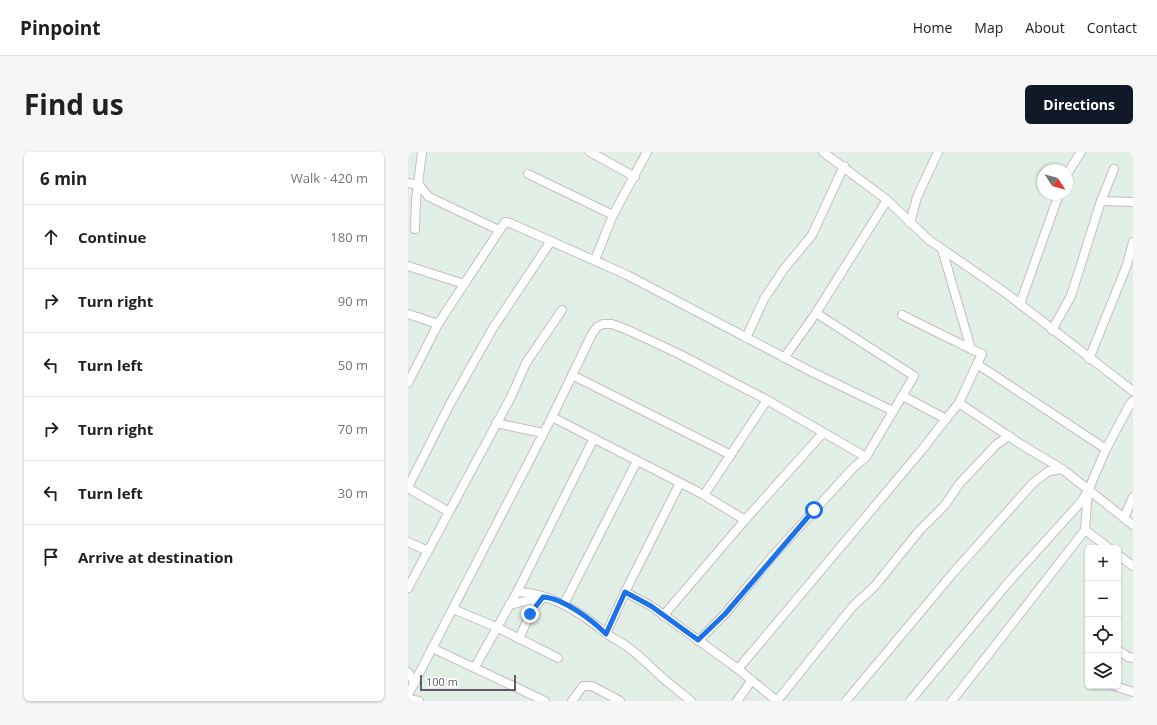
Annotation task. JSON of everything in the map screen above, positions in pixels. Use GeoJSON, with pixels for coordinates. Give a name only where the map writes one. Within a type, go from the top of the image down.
{"type":"FeatureCollection","features":[{"type":"Feature","properties":{"kind":"street"},"geometry":{"type":"LineString","coordinates":[[415,229],[422,152]]}},
{"type":"Feature","properties":{"kind":"street"},"geometry":{"type":"LineString","coordinates":[[590,152],[635,177]]}},
{"type":"Feature","properties":{"kind":"street"},"geometry":{"type":"LineString","coordinates":[[595,260],[613,215],[635,177],[647,152]]}},
{"type":"Feature","properties":{"kind":"street"},"geometry":{"type":"LineString","coordinates":[[823,152],[844,166],[887,200],[929,240],[1020,304],[1089,359],[1133,391]]}},
{"type":"Feature","properties":{"kind":"street"},"geometry":{"type":"LineString","coordinates":[[910,223],[917,197],[938,152]]}},
{"type":"Feature","properties":{"kind":"street"},"geometry":{"type":"LineString","coordinates":[[1073,165],[1081,152]]}},
{"type":"Feature","properties":{"kind":"street"},"geometry":{"type":"LineString","coordinates":[[746,338],[764,299],[784,269],[812,235],[844,166]]}},
{"type":"Feature","properties":{"kind":"street"},"geometry":{"type":"LineString","coordinates":[[1052,330],[1071,296],[1101,202],[1114,169]]}},
{"type":"Feature","properties":{"kind":"street"},"geometry":{"type":"LineString","coordinates":[[528,174],[613,215]]}},
{"type":"Feature","properties":{"kind":"street"},"geometry":{"type":"LineString","coordinates":[[408,183],[418,185],[429,197],[499,230]]}},
{"type":"Feature","properties":{"kind":"street"},"geometry":{"type":"LineString","coordinates":[[784,358],[816,313],[887,200]]}},
{"type":"Feature","properties":{"kind":"street"},"geometry":{"type":"LineString","coordinates":[[1020,304],[1057,200]]}},
{"type":"Feature","properties":{"kind":"street"},"geometry":{"type":"LineString","coordinates":[[1101,202],[1133,202]]}},
{"type":"Feature","properties":{"kind":"street"},"geometry":{"type":"LineString","coordinates":[[408,383],[438,324],[505,222],[595,260],[626,275],[784,358],[893,410]]}},
{"type":"Feature","properties":{"kind":"street"},"geometry":{"type":"LineString","coordinates":[[449,512],[408,488],[450,404],[493,328],[551,241]]}},
{"type":"Feature","properties":{"kind":"street"},"geometry":{"type":"LineString","coordinates":[[1089,359],[1127,265],[1133,242]]}},
{"type":"Feature","properties":{"kind":"street"},"geometry":{"type":"LineString","coordinates":[[942,249],[971,349]]}},
{"type":"Feature","properties":{"kind":"street"},"geometry":{"type":"LineString","coordinates":[[408,266],[464,284]]}},
{"type":"Feature","properties":{"kind":"street"},"geometry":{"type":"LineString","coordinates":[[408,588],[496,423],[526,363],[562,310]]}},
{"type":"Feature","properties":{"kind":"street"},"geometry":{"type":"LineString","coordinates":[[698,640],[725,614],[771,558],[853,468],[866,457],[914,376],[816,313]]}},
{"type":"Feature","properties":{"kind":"street"},"geometry":{"type":"LineString","coordinates":[[408,314],[438,324]]}},
{"type":"Feature","properties":{"kind":"street"},"geometry":{"type":"LineString","coordinates":[[738,669],[896,481],[959,403],[982,354],[902,314]]}},
{"type":"Feature","properties":{"kind":"street"},"geometry":{"type":"LineString","coordinates":[[408,695],[552,417],[592,334],[597,327],[603,324],[612,324],[679,354],[767,400],[823,434],[866,457]]}},
{"type":"Feature","properties":{"kind":"street"},"geometry":{"type":"LineString","coordinates":[[977,364],[1106,449]]}},
{"type":"Feature","properties":{"kind":"street"},"geometry":{"type":"LineString","coordinates":[[408,365],[416,368]]}},
{"type":"Feature","properties":{"kind":"street"},"geometry":{"type":"LineString","coordinates":[[572,375],[731,455]]}},
{"type":"Feature","properties":{"kind":"street"},"geometry":{"type":"LineString","coordinates":[[903,396],[946,419]]}},
{"type":"Feature","properties":{"kind":"street"},"geometry":{"type":"LineString","coordinates":[[704,495],[767,400]]}},
{"type":"Feature","properties":{"kind":"street"},"geometry":{"type":"LineString","coordinates":[[910,701],[1007,584],[1088,491],[1106,449],[1133,401]]}},
{"type":"Feature","properties":{"kind":"street"},"geometry":{"type":"LineString","coordinates":[[959,403],[1062,469],[1133,525]]}},
{"type":"Feature","properties":{"kind":"street"},"geometry":{"type":"LineString","coordinates":[[552,417],[704,495],[745,520]]}},
{"type":"Feature","properties":{"kind":"street"},"geometry":{"type":"LineString","coordinates":[[496,423],[543,434]]}},
{"type":"Feature","properties":{"kind":"street"},"geometry":{"type":"LineString","coordinates":[[663,616],[745,520],[823,434]]}},
{"type":"Feature","properties":{"kind":"street"},"geometry":{"type":"LineString","coordinates":[[625,592],[651,606],[738,669],[777,701],[854,606],[874,587],[919,531],[945,505],[960,483],[993,448],[1009,436]]}},
{"type":"Feature","properties":{"kind":"street"},"geometry":{"type":"LineString","coordinates":[[475,667],[496,627],[517,592],[594,438]]}},
{"type":"Feature","properties":{"kind":"street"},"geometry":{"type":"LineString","coordinates":[[564,604],[637,460]]}},
{"type":"Feature","properties":{"kind":"street"},"geometry":{"type":"LineString","coordinates":[[846,701],[953,573],[1033,483],[1049,471],[1062,469]]}},
{"type":"Feature","properties":{"kind":"street"},"geometry":{"type":"LineString","coordinates":[[606,634],[625,592],[680,483]]}},
{"type":"Feature","properties":{"kind":"street"},"geometry":{"type":"LineString","coordinates":[[952,701],[1085,530],[1088,491]]}},
{"type":"Feature","properties":{"kind":"street"},"geometry":{"type":"LineString","coordinates":[[1124,518],[1133,497]]}},
{"type":"Feature","properties":{"kind":"street"},"geometry":{"type":"LineString","coordinates":[[1085,530],[1105,545]]}},
{"type":"Feature","properties":{"kind":"street"},"geometry":{"type":"LineString","coordinates":[[408,542],[428,551]]}},
{"type":"Feature","properties":{"kind":"street"},"geometry":{"type":"LineString","coordinates":[[1121,557],[1133,566]]}},
{"type":"Feature","properties":{"kind":"street"},"geometry":{"type":"LineString","coordinates":[[517,592],[529,592],[564,604],[596,624],[606,634],[628,647],[654,668],[669,684],[691,701]]}},
{"type":"Feature","properties":{"kind":"street"},"geometry":{"type":"LineString","coordinates":[[509,605],[543,597]]}},
{"type":"Feature","properties":{"kind":"street"},"geometry":{"type":"LineString","coordinates":[[519,639],[530,614],[543,597]]}},
{"type":"Feature","properties":{"kind":"street"},"geometry":{"type":"LineString","coordinates":[[453,609],[496,627],[558,658]]}},
{"type":"Feature","properties":{"kind":"street"},"geometry":{"type":"LineString","coordinates":[[432,648],[545,701]]}},
{"type":"Feature","properties":{"kind":"street"},"geometry":{"type":"LineString","coordinates":[[1121,652],[1128,657],[1133,658]]}},
{"type":"Feature","properties":{"kind":"street"},"geometry":{"type":"LineString","coordinates":[[408,672],[415,683]]}},
{"type":"Feature","properties":{"kind":"street"},"geometry":{"type":"LineString","coordinates":[[738,701],[752,680]]}},
{"type":"Feature","properties":{"kind":"street"},"geometry":{"type":"LineString","coordinates":[[572,701],[583,686],[592,686],[620,701]]}},
{"type":"Feature","properties":{"kind":"street"},"geometry":{"type":"LineString","coordinates":[[1121,688],[1133,692]]}},
{"type":"Feature","properties":{"kind":"street"},"geometry":{"type":"LineString","coordinates":[[408,699],[419,701]]}},
{"type":"Feature","properties":{"kind":"route"},"geometry":{"type":"LineString","coordinates":[[530,614],[543,597],[549,597],[564,604],[596,624],[606,634],[625,592],[651,606],[683,631],[698,640],[725,614],[771,558],[814,510]]}}]}
